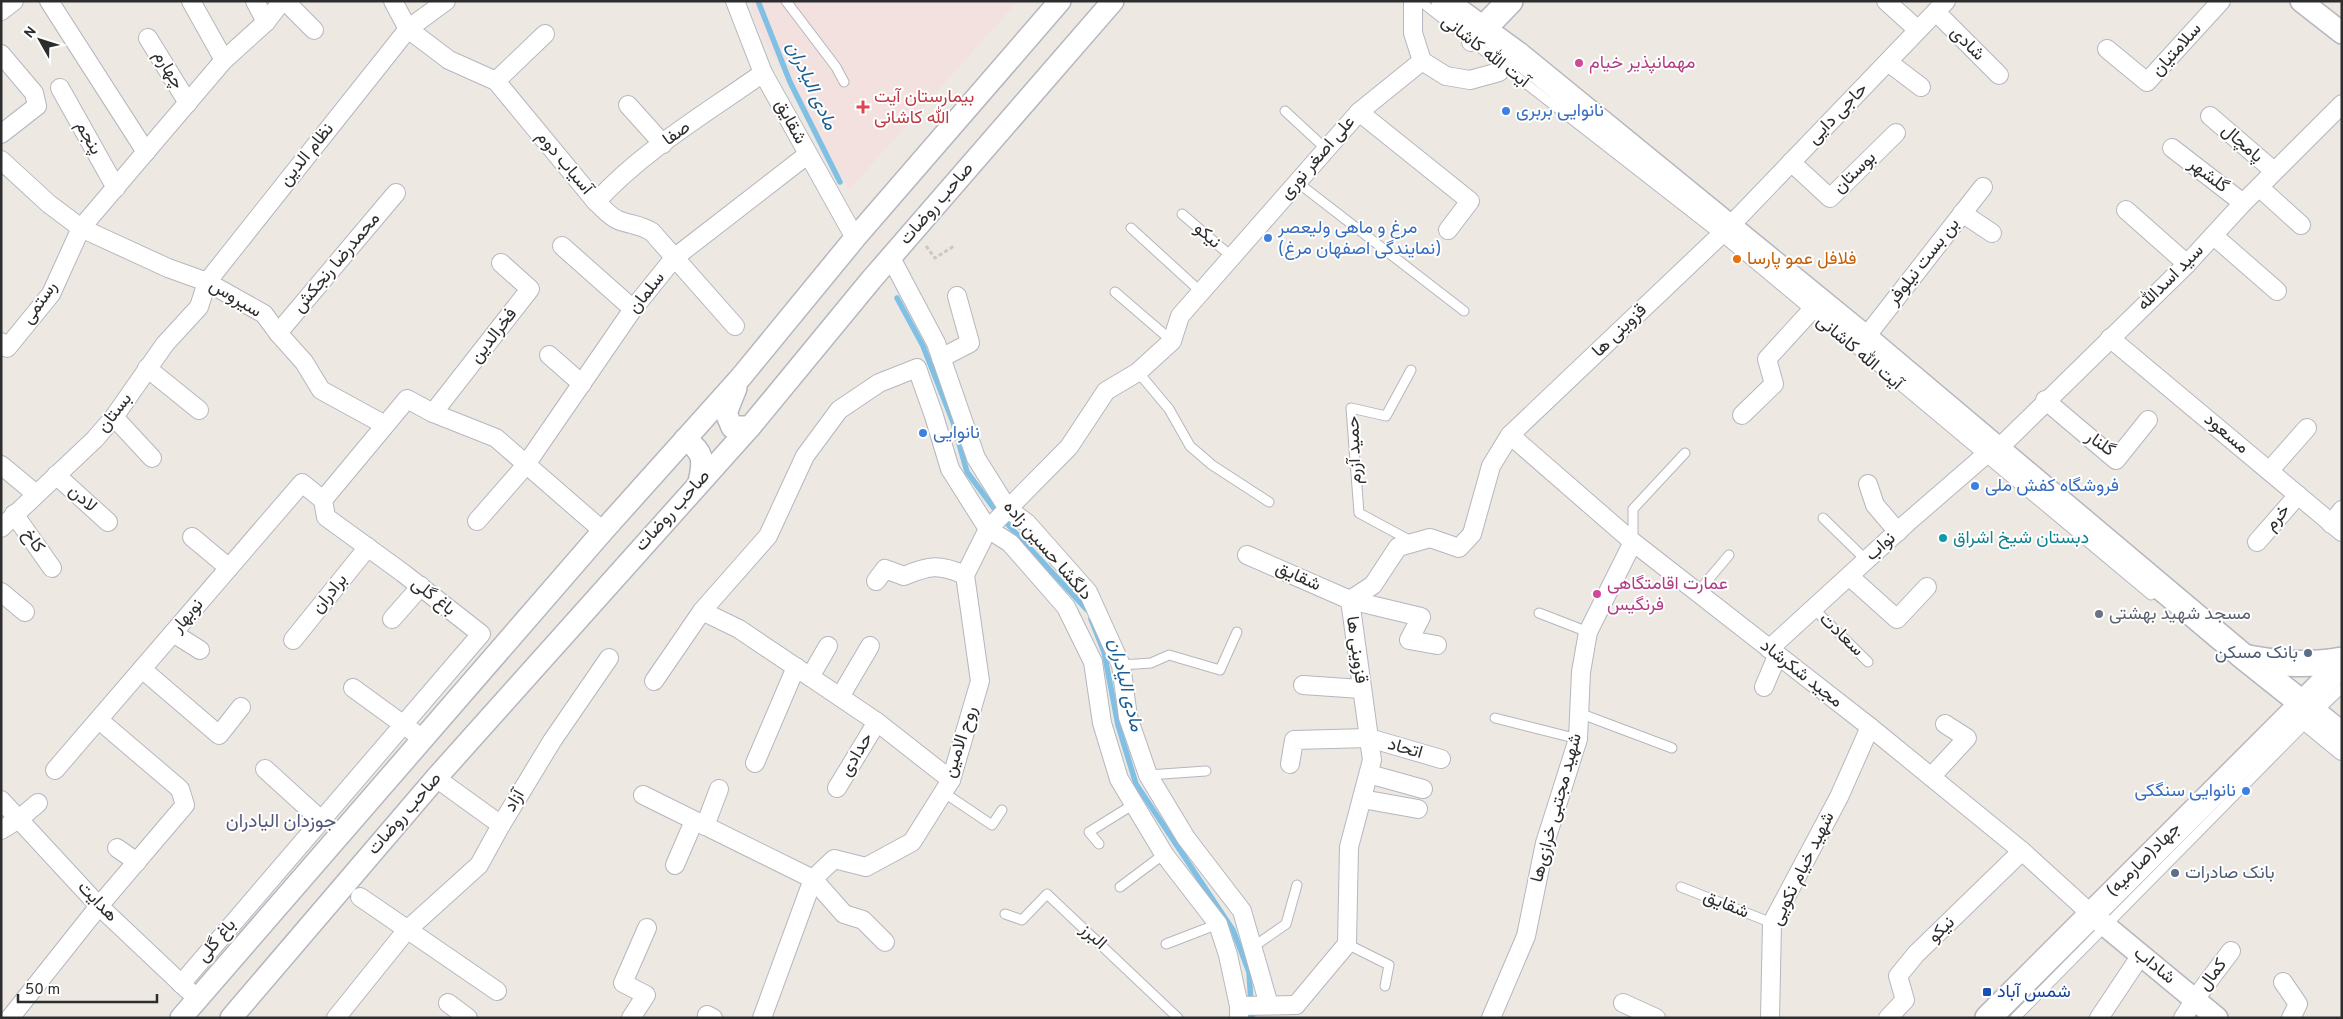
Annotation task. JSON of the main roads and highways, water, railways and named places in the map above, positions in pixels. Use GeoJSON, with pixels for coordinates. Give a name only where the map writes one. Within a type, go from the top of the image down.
{"type":"FeatureCollection","features":[{"type":"Feature","properties":{"kind":"main road","name":"آیت الله کاشانی"},"geometry":{"type":"LineString","coordinates":[[1444,1],[1477,36],[1511,60],[1815,306],[1865,338],[1990,453],[2244,657],[2301,711],[2342,735]]}},
{"type":"Feature","properties":{"kind":"main road"},"geometry":{"type":"LineString","coordinates":[[1477,36],[1510,1]]}},
{"type":"Feature","properties":{"kind":"main road"},"geometry":{"type":"LineString","coordinates":[[2244,657],[2272,663],[2325,663],[2342,660]]}},
{"type":"Feature","properties":{"kind":"main road","name":"جهاد(صارمیه)"},"geometry":{"type":"LineString","coordinates":[[1988,1018],[2098,920],[2301,711],[2342,664]]}},
{"type":"Feature","properties":{"kind":"waterway","name":"مادی الیادران"},"geometry":{"type":"LineString","coordinates":[[758,1],[790,82],[840,182]]}},
{"type":"Feature","properties":{"kind":"waterway","name":"مادی الیادران"},"geometry":{"type":"LineString","coordinates":[[897,298],[923,346],[953,422],[967,472],[999,515],[1087,610]]}},
{"type":"Feature","properties":{"kind":"waterway","name":"مادی الیادران"},"geometry":{"type":"LineString","coordinates":[[1091,619],[1104,652],[1118,725],[1136,784],[1233,930],[1249,972],[1252,1018]]}},
{"type":"Feature","properties":{"kind":"place","name":"مهمانپذیر خیام"},"geometry":{"type":"Point","coordinates":[1579,63]}},
{"type":"Feature","properties":{"kind":"place","name":"بیمارستان آیت الله کاشانی"},"geometry":{"type":"Point","coordinates":[863,107]}},
{"type":"Feature","properties":{"kind":"place","name":"نانوایی بربری"},"geometry":{"type":"Point","coordinates":[1506,111]}},
{"type":"Feature","properties":{"kind":"place","name":"مرغ و ماهی ولیعصر (نمایندگی اصفهان مرغ)"},"geometry":{"type":"Point","coordinates":[1268,238]}},
{"type":"Feature","properties":{"kind":"place","name":"فلافل عمو پارسا"},"geometry":{"type":"Point","coordinates":[1737,259]}},
{"type":"Feature","properties":{"kind":"place","name":"نانوایی"},"geometry":{"type":"Point","coordinates":[923,433]}},
{"type":"Feature","properties":{"kind":"place","name":"فروشگاه کفش ملی"},"geometry":{"type":"Point","coordinates":[1975,486]}},
{"type":"Feature","properties":{"kind":"place","name":"دبستان شیخ اشراق"},"geometry":{"type":"Point","coordinates":[1943,538]}},
{"type":"Feature","properties":{"kind":"place","name":"عمارت اقامتگاهی فرنگیس"},"geometry":{"type":"Point","coordinates":[1597,594]}},
{"type":"Feature","properties":{"kind":"place","name":"مسجد شهید بهشتی"},"geometry":{"type":"Point","coordinates":[2099,614]}},
{"type":"Feature","properties":{"kind":"place","name":"بانک مسکن"},"geometry":{"type":"Point","coordinates":[2308,653]}},
{"type":"Feature","properties":{"kind":"place","name":"نانوایی سنگکی"},"geometry":{"type":"Point","coordinates":[2246,791]}},
{"type":"Feature","properties":{"kind":"place","name":"بانک صادرات"},"geometry":{"type":"Point","coordinates":[2175,873]}},
{"type":"Feature","properties":{"kind":"place","name":"شمس آباد"},"geometry":{"type":"Point","coordinates":[1987,992]}},
{"type":"Feature","properties":{"kind":"district","name":"جوزدان الیادران"},"geometry":{"type":"Point","coordinates":[281,822]}}]}
